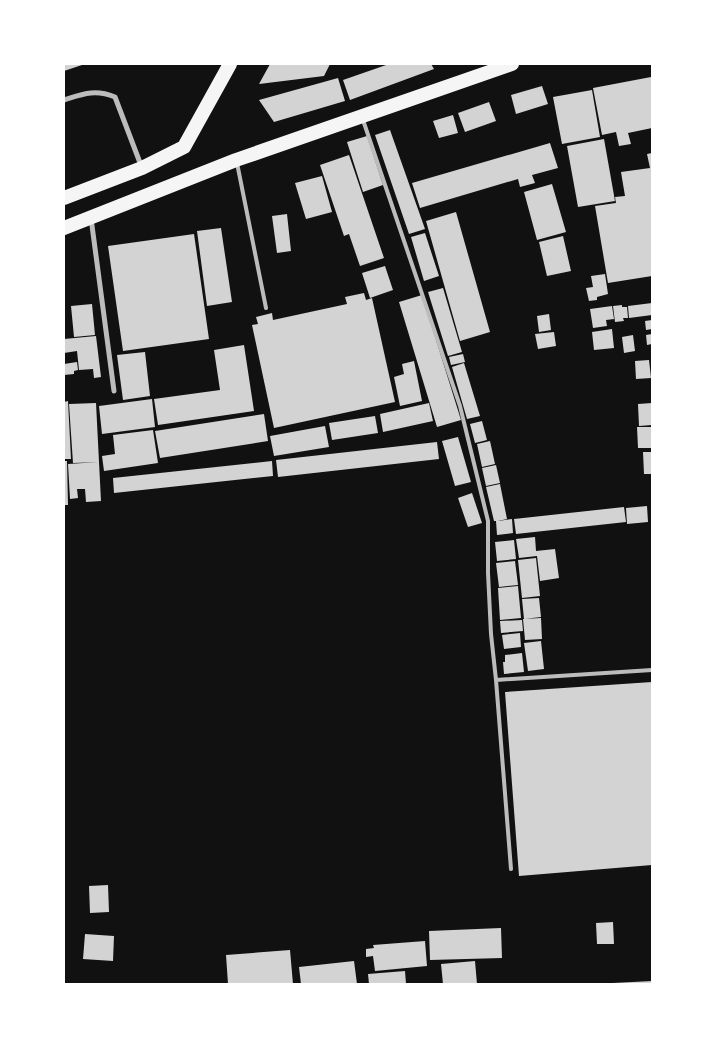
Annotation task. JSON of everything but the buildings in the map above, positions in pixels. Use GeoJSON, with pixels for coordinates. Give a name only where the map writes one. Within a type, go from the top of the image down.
{"type":"FeatureCollection","features":[{"type":"Feature","properties":{"kind":"highway"},"geometry":{"type":"LineString","coordinates":[[64,198],[142,168],[184,147],[230,64]]}},
{"type":"Feature","properties":{"kind":"highway"},"geometry":{"type":"LineString","coordinates":[[64,228],[236,160],[512,64]]}},
{"type":"Feature","properties":{"kind":"street"},"geometry":{"type":"LineString","coordinates":[[64,100],[86,93],[104,92],[115,97],[142,168]]}},
{"type":"Feature","properties":{"kind":"street"},"geometry":{"type":"LineString","coordinates":[[91,217],[114,391]]}},
{"type":"Feature","properties":{"kind":"lane"},"geometry":{"type":"LineString","coordinates":[[361,115],[462,415],[488,522],[491,634],[511,869]]}},
{"type":"Feature","properties":{"kind":"lane"},"geometry":{"type":"LineString","coordinates":[[236,160],[266,308]]}},
{"type":"Feature","properties":{"kind":"lane"},"geometry":{"type":"LineString","coordinates":[[496,680],[652,670]]}}]}
